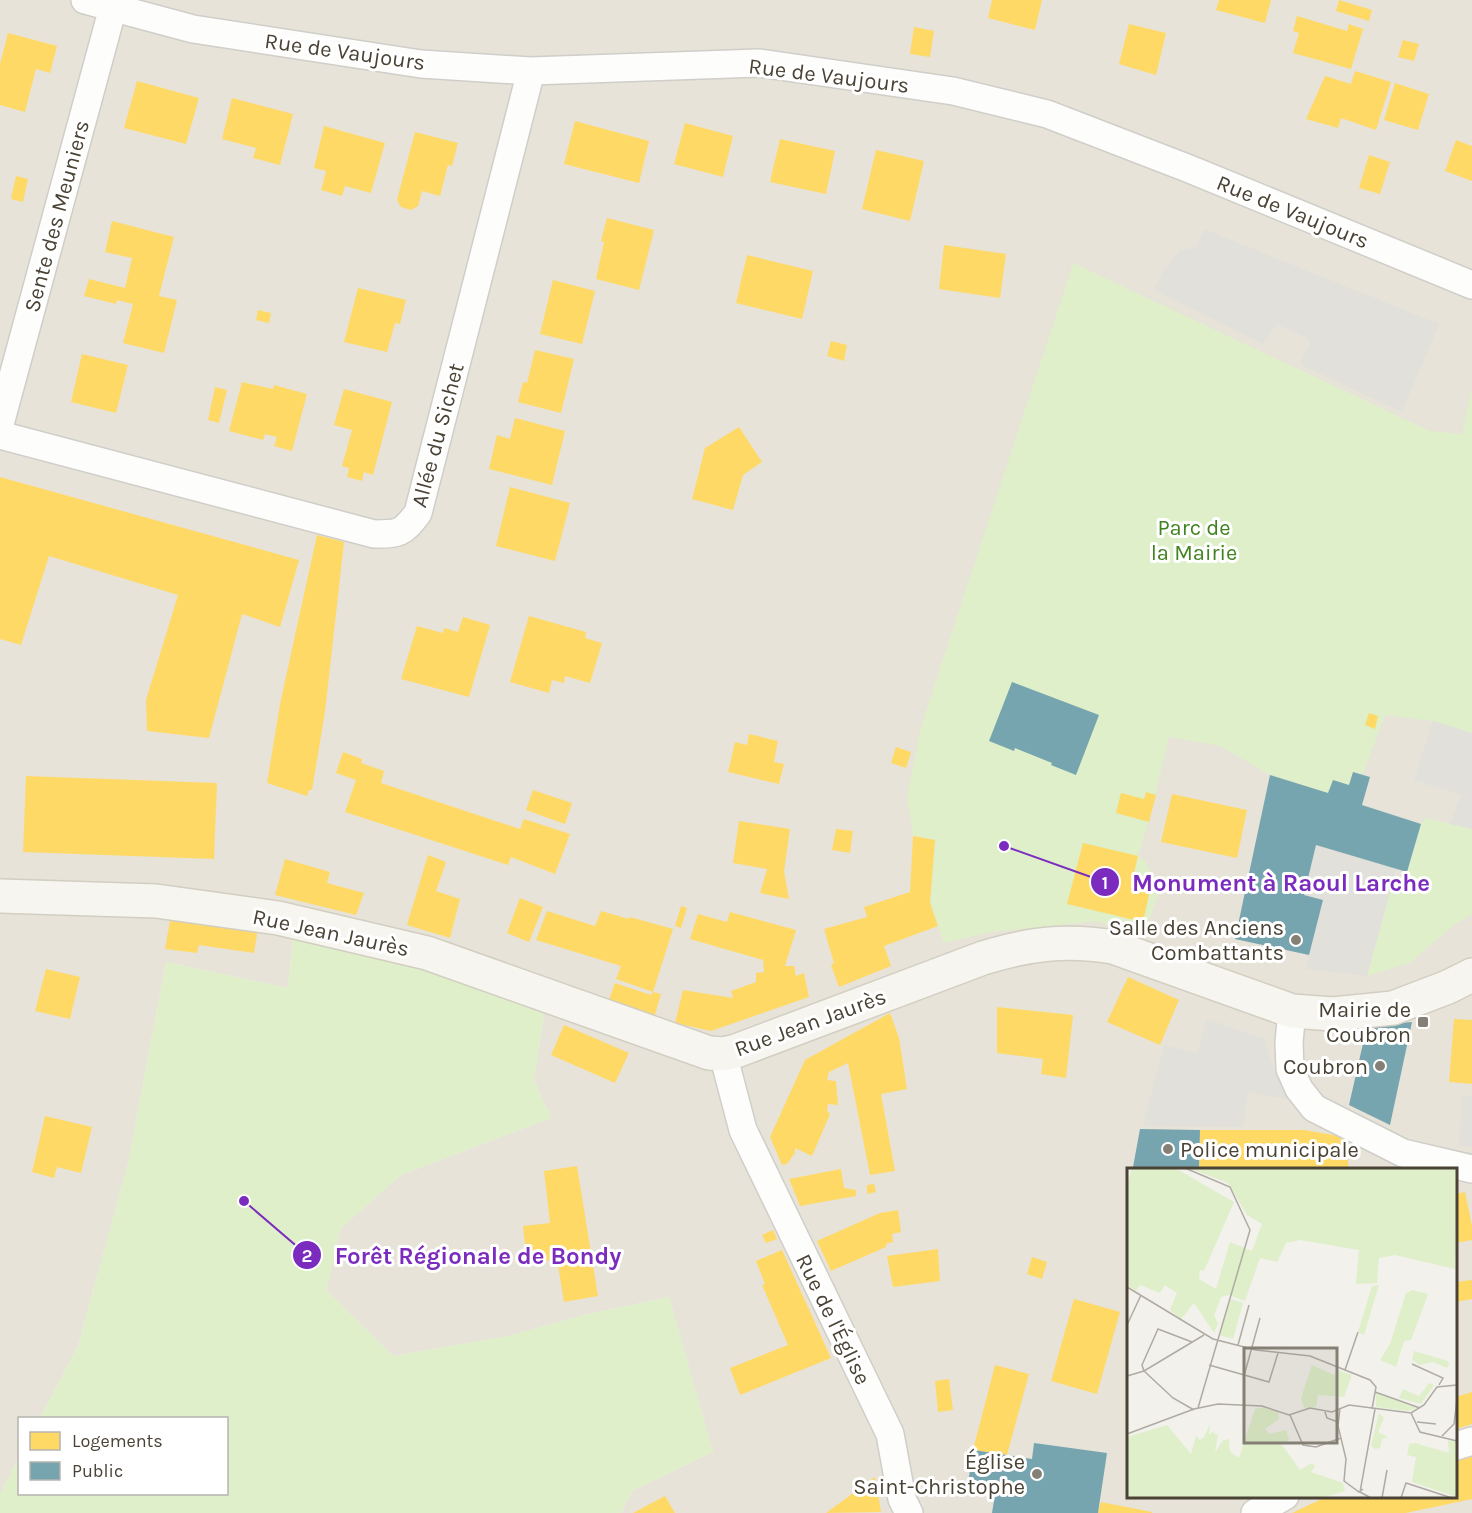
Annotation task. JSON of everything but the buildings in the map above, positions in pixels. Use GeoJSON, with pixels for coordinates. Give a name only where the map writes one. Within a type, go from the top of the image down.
{"type":"FeatureCollection","features":[{"type":"Feature","properties":{"kind":"street","name":"Rue de Vaujours"},"geometry":{"type":"LineString","coordinates":[[85,0],[113,4],[193,28],[410,62],[531,71],[759,63],[953,91],[1047,114],[1187,168],[1472,285]]}},
{"type":"Feature","properties":{"kind":"street","name":"Sente des Meuniers"},"geometry":{"type":"LineString","coordinates":[[0,424],[113,4]]}},
{"type":"Feature","properties":{"kind":"street","name":"Allée du Sichet"},"geometry":{"type":"LineString","coordinates":[[0,435],[374,534],[398,534],[418,513],[531,71]]}},
{"type":"Feature","properties":{"kind":"street","name":"Rue Jean Jaurès"},"geometry":{"type":"LineString","coordinates":[[0,896],[156,901],[278,918],[427,953],[709,1053],[723,1054],[983,958],[1016,948],[1084,942],[1113,948],[1292,1011],[1333,1014],[1394,1008],[1472,975]]}},
{"type":"Feature","properties":{"kind":"street"},"geometry":{"type":"LineString","coordinates":[[1292,1011],[1289,1042],[1290,1069],[1299,1089],[1314,1108],[1403,1153],[1472,1169]]}},
{"type":"Feature","properties":{"kind":"street","name":"Rue de l'Église"},"geometry":{"type":"LineString","coordinates":[[723,1054],[743,1130],[890,1434],[902,1499],[909,1513]]}},
{"type":"Feature","properties":{"kind":"street"},"geometry":{"type":"LineString","coordinates":[[1457,1445],[1472,1441]]}},
{"type":"Feature","properties":{"kind":"street"},"geometry":{"type":"LineString","coordinates":[[1255,1513],[1283,1498]]}},
{"type":"Feature","properties":{"kind":"shaded area"},"geometry":{"type":"Polygon","coordinates":[[[0,0],[1472,0],[1472,1513],[621,1513],[632,1491],[713,1452],[669,1297],[584,1315],[508,1336],[393,1356],[326,1290],[341,1228],[401,1175],[551,1118],[534,1080],[544,1014],[293,938],[288,988],[166,962],[128,1163],[78,1346],[41,1417],[18,1417],[18,1459],[0,1494],[0,0]]]}},
{"type":"Feature","properties":{"kind":"shaded area"},"geometry":{"type":"Polygon","coordinates":[[[1204,229],[1439,324],[1402,412],[1300,364],[1310,343],[1308,338],[1277,324],[1263,344],[1154,290],[1163,271],[1180,250],[1188,250],[1197,246],[1204,229]]]}},
{"type":"Feature","properties":{"kind":"shaded area"},"geometry":{"type":"Polygon","coordinates":[[[1433,721],[1472,733],[1472,829],[1450,824],[1461,795],[1414,780],[1433,721]]]}},
{"type":"Feature","properties":{"kind":"shaded area"},"geometry":{"type":"Polygon","coordinates":[[[1316,845],[1396,869],[1367,976],[1305,969],[1323,900],[1304,895],[1316,845]]]}},
{"type":"Feature","properties":{"kind":"shaded area"},"geometry":{"type":"Polygon","coordinates":[[[1207,1019],[1264,1039],[1287,1099],[1248,1092],[1243,1127],[1143,1126],[1164,1045],[1197,1053],[1207,1019]]]}},
{"type":"Feature","properties":{"kind":"shaded area"},"geometry":{"type":"Polygon","coordinates":[[[1462,1096],[1472,1096],[1472,1147],[1459,1146],[1462,1096]]]}},
{"type":"Feature","properties":{"kind":"green space","name":"Parc de la Mairie"},"geometry":{"type":"Polygon","coordinates":[[[1073,263],[1430,431],[1462,434],[1472,388],[1472,733],[1433,721],[1385,715],[1363,774],[1353,772],[1349,785],[1333,780],[1328,793],[1270,775],[1220,746],[1169,737],[1149,822],[1138,856],[1146,862],[1159,892],[1144,935],[1096,921],[991,932],[944,943],[930,903],[935,840],[913,836],[907,796],[921,727],[1073,263]]]}},
{"type":"Feature","properties":{"kind":"green space"},"geometry":{"type":"Polygon","coordinates":[[[1426,818],[1472,829],[1472,915],[1455,924],[1411,962],[1367,976],[1393,881],[1407,885],[1407,872],[1421,824],[1426,818]]]}},
{"type":"Feature","properties":{"kind":"green space"},"geometry":{"type":"Polygon","coordinates":[[[293,938],[455,976],[544,1014],[534,1080],[551,1118],[401,1175],[341,1228],[326,1290],[393,1356],[508,1336],[584,1315],[669,1297],[713,1452],[632,1491],[621,1513],[0,1513],[0,1494],[18,1459],[18,1495],[228,1495],[228,1417],[41,1417],[78,1346],[128,1163],[166,962],[288,988],[293,938]]]}},
{"type":"Feature","properties":{"kind":"place","name":"Monument à Raoul Larche"},"geometry":{"type":"Point","coordinates":[1004,846]}},
{"type":"Feature","properties":{"kind":"place","name":"Salle des Anciens Combattants"},"geometry":{"type":"Point","coordinates":[1296,940]}},
{"type":"Feature","properties":{"kind":"place","name":"Mairie de Coubron"},"geometry":{"type":"Point","coordinates":[1423,1022]}},
{"type":"Feature","properties":{"kind":"place","name":"Coubron"},"geometry":{"type":"Point","coordinates":[1380,1066]}},
{"type":"Feature","properties":{"kind":"place","name":"Police municipale"},"geometry":{"type":"Point","coordinates":[1168,1149]}},
{"type":"Feature","properties":{"kind":"place","name":"Forêt Régionale de Bondy"},"geometry":{"type":"Point","coordinates":[244,1201]}},
{"type":"Feature","properties":{"kind":"place","name":"Église Saint-Christophe"},"geometry":{"type":"Point","coordinates":[1037,1474]}}]}
